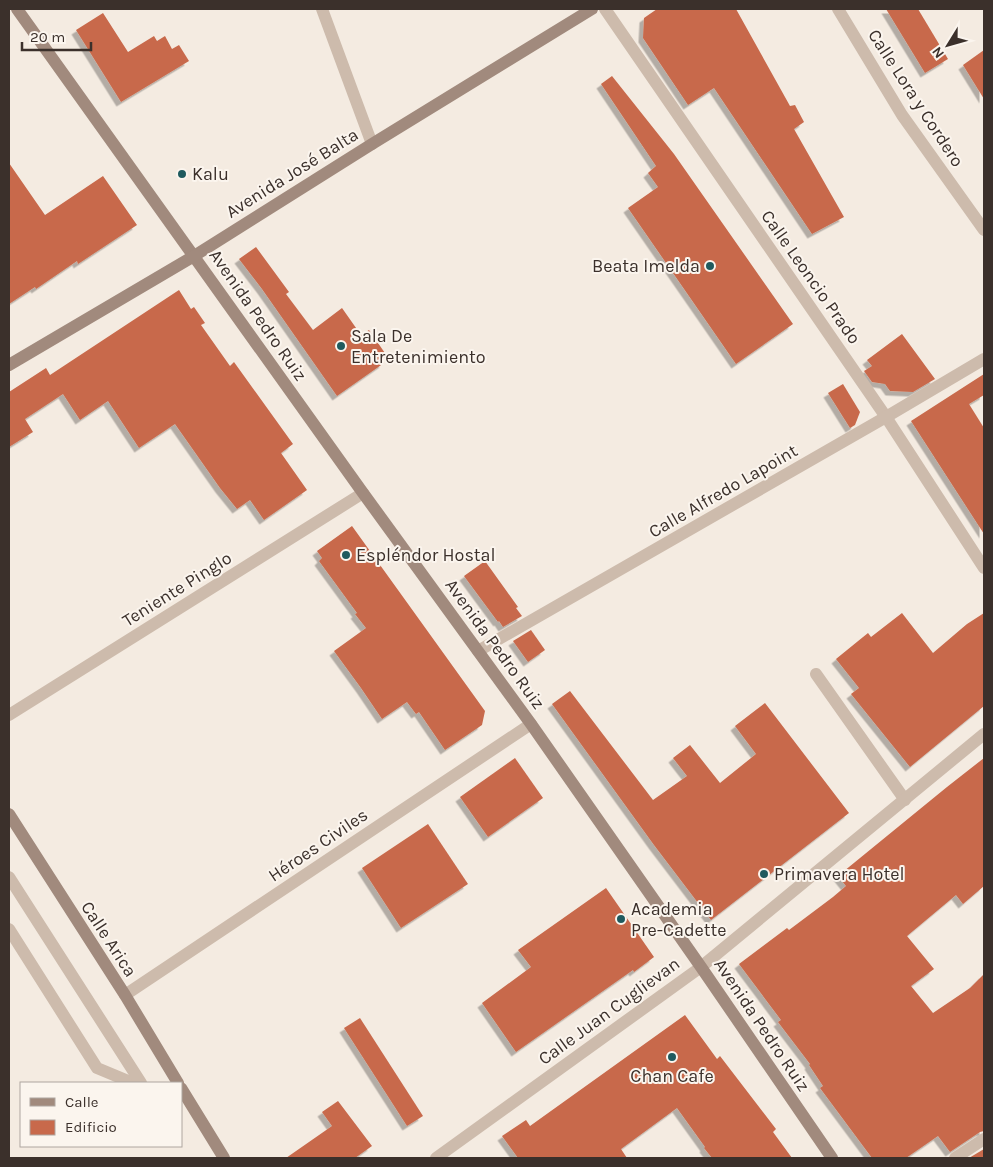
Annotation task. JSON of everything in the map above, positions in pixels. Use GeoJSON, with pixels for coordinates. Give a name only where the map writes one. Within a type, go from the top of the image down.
{"type":"FeatureCollection","features":[{"type":"Feature","properties":{"kind":"street","name":"Avenida Pedro Ruiz"},"geometry":{"type":"LineString","coordinates":[[17,9],[363,493],[531,724],[701,966],[832,1158]]}},
{"type":"Feature","properties":{"kind":"street"},"geometry":{"type":"LineString","coordinates":[[322,9],[372,144]]}},
{"type":"Feature","properties":{"kind":"street","name":"Avenida José Balta"},"geometry":{"type":"LineString","coordinates":[[9,365],[194,256],[592,9]]}},
{"type":"Feature","properties":{"kind":"street","name":"Calle Leoncio Prado"},"geometry":{"type":"LineString","coordinates":[[605,9],[886,417],[984,568]]}},
{"type":"Feature","properties":{"kind":"street","name":"Calle Lora y Cordero"},"geometry":{"type":"LineString","coordinates":[[838,9],[902,116],[984,230]]}},
{"type":"Feature","properties":{"kind":"street","name":"Calle Alfredo Lapoint"},"geometry":{"type":"LineString","coordinates":[[478,652],[984,359]]}},
{"type":"Feature","properties":{"kind":"street","name":"Teniente Pinglo"},"geometry":{"type":"LineString","coordinates":[[9,715],[363,493]]}},
{"type":"Feature","properties":{"kind":"street"},"geometry":{"type":"LineString","coordinates":[[816,674],[905,800]]}},
{"type":"Feature","properties":{"kind":"street","name":"Héroes Civiles"},"geometry":{"type":"LineString","coordinates":[[125,995],[531,724]]}},
{"type":"Feature","properties":{"kind":"street","name":"Calle Juan Cuglievan"},"geometry":{"type":"LineString","coordinates":[[436,1158],[701,966],[984,734]]}},
{"type":"Feature","properties":{"kind":"street","name":"Calle Arica"},"geometry":{"type":"LineString","coordinates":[[9,814],[125,995],[177,1082]]}},
{"type":"Feature","properties":{"kind":"street"},"geometry":{"type":"LineString","coordinates":[[9,877],[140,1082]]}},
{"type":"Feature","properties":{"kind":"street"},"geometry":{"type":"LineString","coordinates":[[9,929],[98,1068],[131,1082]]}},
{"type":"Feature","properties":{"kind":"street"},"geometry":{"type":"LineString","coordinates":[[182,1090],[224,1158]]}},
{"type":"Feature","properties":{"kind":"street"},"geometry":{"type":"LineString","coordinates":[[955,1158],[984,1139]]}},
{"type":"Feature","properties":{"kind":"building"},"geometry":{"type":"Polygon","coordinates":[[[657,9],[736,9],[790,106],[795,105],[804,122],[794,129],[844,217],[812,234],[714,88],[688,105],[643,38],[644,18],[657,9]]]}},
{"type":"Feature","properties":{"kind":"building"},"geometry":{"type":"Polygon","coordinates":[[[886,9],[918,9],[948,59],[925,73],[886,9]]]}},
{"type":"Feature","properties":{"kind":"building"},"geometry":{"type":"Polygon","coordinates":[[[103,13],[128,52],[154,36],[157,41],[165,36],[172,49],[179,45],[189,61],[121,102],[76,30],[103,13]]]}},
{"type":"Feature","properties":{"kind":"building"},"geometry":{"type":"Polygon","coordinates":[[[984,50],[984,99],[963,65],[984,50]]]}},
{"type":"Feature","properties":{"kind":"building","name":"Beata Imelda"},"geometry":{"type":"Polygon","coordinates":[[[612,76],[674,154],[793,324],[736,364],[628,208],[658,187],[648,173],[656,166],[601,84],[612,76]]]}},
{"type":"Feature","properties":{"kind":"building"},"geometry":{"type":"Polygon","coordinates":[[[9,163],[45,215],[103,176],[137,225],[78,264],[77,261],[36,289],[35,287],[9,304],[9,163]]]}},
{"type":"Feature","properties":{"kind":"building","name":"Sala De Entretenimiento"},"geometry":{"type":"Polygon","coordinates":[[[256,247],[289,292],[286,294],[313,330],[342,308],[361,335],[369,330],[387,356],[381,360],[384,363],[337,396],[239,259],[256,247]]]}},
{"type":"Feature","properties":{"kind":"building"},"geometry":{"type":"Polygon","coordinates":[[[179,290],[191,309],[194,307],[205,323],[201,325],[230,366],[234,362],[293,444],[281,453],[307,490],[264,520],[250,500],[237,509],[175,424],[139,448],[108,401],[80,420],[63,394],[25,419],[33,432],[9,447],[9,392],[46,368],[50,375],[179,290]]]}},
{"type":"Feature","properties":{"kind":"building"},"geometry":{"type":"Polygon","coordinates":[[[902,334],[935,379],[913,392],[890,391],[885,384],[872,382],[864,371],[872,366],[867,360],[902,334]]]}},
{"type":"Feature","properties":{"kind":"building"},"geometry":{"type":"Polygon","coordinates":[[[984,374],[984,395],[969,404],[984,428],[984,534],[911,421],[984,374]]]}},
{"type":"Feature","properties":{"kind":"building"},"geometry":{"type":"Polygon","coordinates":[[[843,384],[860,412],[855,425],[850,428],[828,393],[843,384]]]}},
{"type":"Feature","properties":{"kind":"building"},"geometry":{"type":"Polygon","coordinates":[[[352,526],[485,711],[482,725],[445,750],[419,712],[416,714],[407,702],[382,719],[334,651],[366,628],[319,561],[322,558],[317,551],[352,526]]]}},
{"type":"Feature","properties":{"kind":"building"},"geometry":{"type":"Polygon","coordinates":[[[485,561],[518,607],[516,608],[522,616],[503,627],[464,576],[485,561]]]}},
{"type":"Feature","properties":{"kind":"building"},"geometry":{"type":"Polygon","coordinates":[[[902,613],[933,653],[967,624],[984,613],[984,706],[910,767],[851,694],[859,688],[836,659],[868,633],[871,637],[902,613]]]}},
{"type":"Feature","properties":{"kind":"building"},"geometry":{"type":"Polygon","coordinates":[[[531,630],[545,650],[528,662],[513,641],[531,630]]]}},
{"type":"Feature","properties":{"kind":"building"},"geometry":{"type":"Polygon","coordinates":[[[570,691],[653,800],[687,776],[673,758],[690,745],[720,783],[756,754],[735,726],[765,703],[849,813],[711,920],[552,704],[570,691]]]}},
{"type":"Feature","properties":{"kind":"building"},"geometry":{"type":"Polygon","coordinates":[[[515,758],[543,798],[488,837],[460,797],[515,758]]]}},
{"type":"Feature","properties":{"kind":"building"},"geometry":{"type":"Polygon","coordinates":[[[984,758],[984,886],[963,904],[956,895],[907,936],[934,969],[911,986],[933,1013],[970,988],[984,974],[984,1131],[950,1152],[938,1136],[906,1158],[872,1158],[820,1088],[823,1086],[810,1064],[778,1022],[781,1020],[739,964],[833,897],[846,886],[838,876],[984,758]]]}},
{"type":"Feature","properties":{"kind":"building"},"geometry":{"type":"Polygon","coordinates":[[[428,824],[468,884],[401,928],[362,868],[428,824]]]}},
{"type":"Feature","properties":{"kind":"building"},"geometry":{"type":"Polygon","coordinates":[[[606,888],[654,957],[516,1052],[482,1003],[531,967],[518,950],[606,888]]]}},
{"type":"Feature","properties":{"kind":"building"},"geometry":{"type":"Polygon","coordinates":[[[685,1015],[717,1059],[720,1056],[776,1129],[773,1132],[792,1158],[712,1158],[677,1108],[621,1149],[627,1158],[518,1158],[502,1136],[526,1120],[530,1126],[685,1015]]]}},
{"type":"Feature","properties":{"kind":"building"},"geometry":{"type":"Polygon","coordinates":[[[360,1018],[423,1116],[407,1126],[344,1028],[360,1018]]]}},
{"type":"Feature","properties":{"kind":"building"},"geometry":{"type":"Polygon","coordinates":[[[338,1101],[372,1146],[355,1158],[286,1158],[332,1126],[322,1112],[338,1101]]]}},
{"type":"Feature","properties":{"kind":"building"},"geometry":{"type":"Polygon","coordinates":[[[984,1149],[984,1158],[969,1158],[984,1149]]]}},
{"type":"Feature","properties":{"kind":"place","name":"Kalu"},"geometry":{"type":"Point","coordinates":[182,174]}},
{"type":"Feature","properties":{"kind":"place","name":"Beata Imelda"},"geometry":{"type":"Point","coordinates":[710,266]}},
{"type":"Feature","properties":{"kind":"place","name":"Sala De Entretenimiento"},"geometry":{"type":"Point","coordinates":[341,346]}},
{"type":"Feature","properties":{"kind":"place","name":"Espléndor Hostal"},"geometry":{"type":"Point","coordinates":[346,555]}},
{"type":"Feature","properties":{"kind":"place","name":"Primavera Hotel"},"geometry":{"type":"Point","coordinates":[764,874]}},
{"type":"Feature","properties":{"kind":"place","name":"Academia Pre-Cadette"},"geometry":{"type":"Point","coordinates":[621,919]}},
{"type":"Feature","properties":{"kind":"place","name":"Chan Cafe"},"geometry":{"type":"Point","coordinates":[672,1057]}}]}
